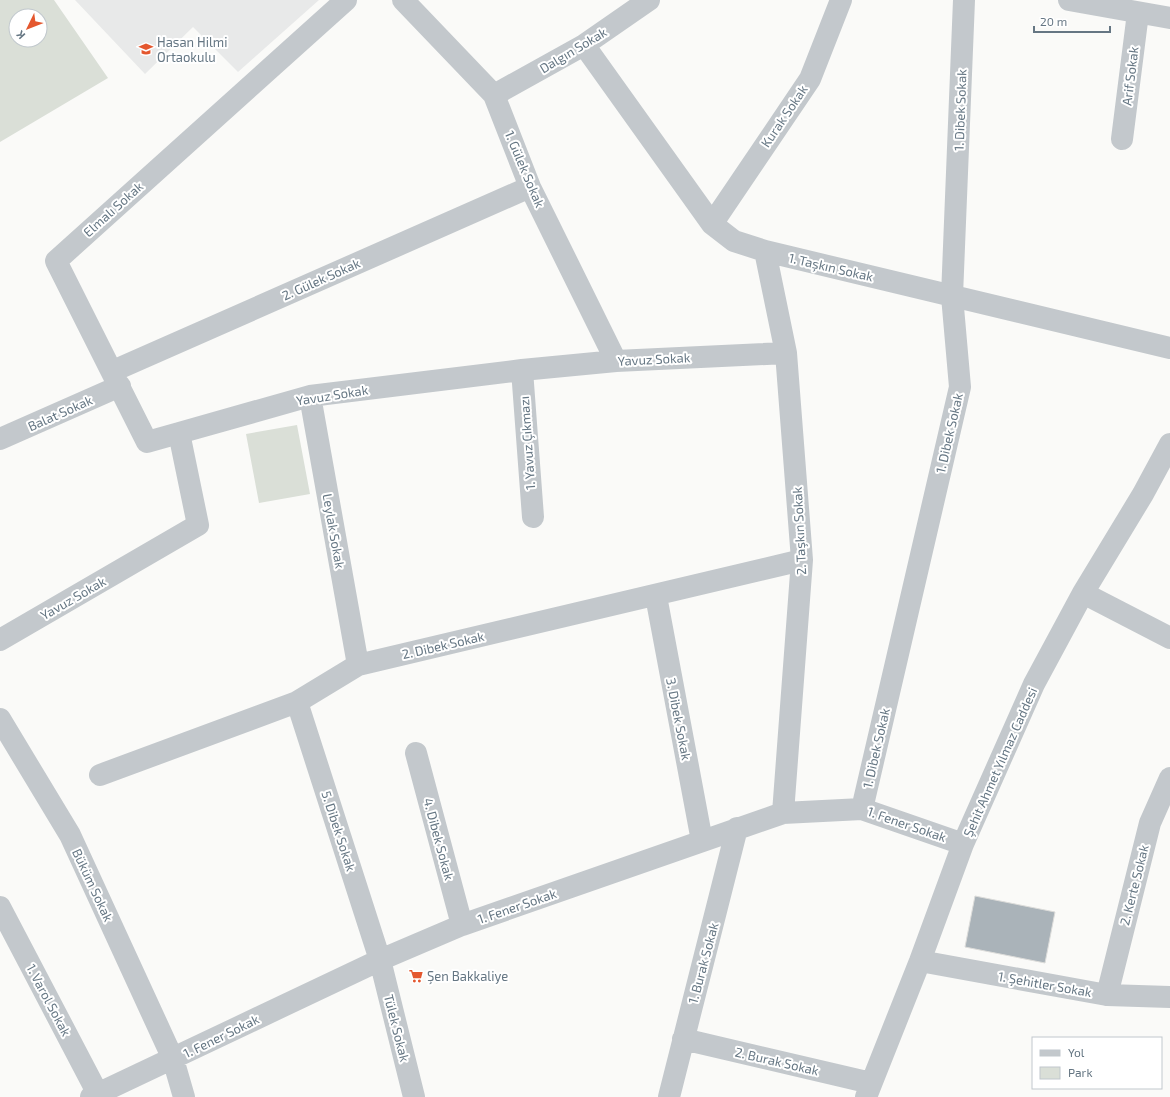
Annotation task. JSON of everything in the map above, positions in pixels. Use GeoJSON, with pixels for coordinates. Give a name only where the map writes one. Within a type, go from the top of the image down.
{"type":"FeatureCollection","features":[{"type":"Feature","properties":{"kind":"street","name":"Elmalı Sokak"},"geometry":{"type":"LineString","coordinates":[[179,433],[147,442],[117,378],[56,261],[346,0]]}},
{"type":"Feature","properties":{"kind":"street","name":"1. Gülek Sokak"},"geometry":{"type":"LineString","coordinates":[[403,0],[494,95],[530,187],[616,361]]}},
{"type":"Feature","properties":{"kind":"street","name":"Dalgın Sokak"},"geometry":{"type":"LineString","coordinates":[[494,95],[584,45],[649,0]]}},
{"type":"Feature","properties":{"kind":"street","name":"Kurak Sokak"},"geometry":{"type":"LineString","coordinates":[[712,224],[810,79],[841,0]]}},
{"type":"Feature","properties":{"kind":"street","name":"1. Dibek Sokak"},"geometry":{"type":"LineString","coordinates":[[862,809],[960,387],[952,296],[964,0]]}},
{"type":"Feature","properties":{"kind":"street"},"geometry":{"type":"LineString","coordinates":[[1069,0],[1170,18]]}},
{"type":"Feature","properties":{"kind":"street","name":"Arif Sokak"},"geometry":{"type":"LineString","coordinates":[[1122,139],[1138,13]]}},
{"type":"Feature","properties":{"kind":"street","name":"1. Taşkın Sokak"},"geometry":{"type":"LineString","coordinates":[[584,45],[712,224],[734,241],[765,251],[1170,348]]}},
{"type":"Feature","properties":{"kind":"street","name":"2. Gülek Sokak"},"geometry":{"type":"LineString","coordinates":[[117,378],[530,187]]}},
{"type":"Feature","properties":{"kind":"street","name":"2. Taşkın Sokak"},"geometry":{"type":"LineString","coordinates":[[765,251],[786,353],[802,560],[783,813]]}},
{"type":"Feature","properties":{"kind":"street","name":"Yavuz Sokak"},"geometry":{"type":"LineString","coordinates":[[0,640],[198,525],[179,433],[310,396],[522,370],[616,361],[786,353]]}},
{"type":"Feature","properties":{"kind":"street","name":"1. Yavuz Çıkmazı"},"geometry":{"type":"LineString","coordinates":[[522,370],[532,517]]}},
{"type":"Feature","properties":{"kind":"street","name":"Balat Sokak"},"geometry":{"type":"LineString","coordinates":[[0,440],[117,378]]}},
{"type":"Feature","properties":{"kind":"street","name":"Leylak Sokak"},"geometry":{"type":"LineString","coordinates":[[310,396],[358,665]]}},
{"type":"Feature","properties":{"kind":"street","name":"Şehit Ahmet Yılmaz Caddesi"},"geometry":{"type":"LineString","coordinates":[[869,1090],[920,961],[963,844],[1034,684],[1083,593],[1144,494],[1170,444]]}},
{"type":"Feature","properties":{"kind":"street","name":"2. Dibek Sokak"},"geometry":{"type":"LineString","coordinates":[[100,775],[297,702],[358,665],[656,596],[802,560]]}},
{"type":"Feature","properties":{"kind":"street"},"geometry":{"type":"LineString","coordinates":[[1083,593],[1170,638]]}},
{"type":"Feature","properties":{"kind":"street","name":"3. Dibek Sokak"},"geometry":{"type":"LineString","coordinates":[[656,596],[702,841]]}},
{"type":"Feature","properties":{"kind":"street","name":"5. Dibek Sokak"},"geometry":{"type":"LineString","coordinates":[[297,702],[380,960]]}},
{"type":"Feature","properties":{"kind":"street","name":"Büküm Sokak"},"geometry":{"type":"LineString","coordinates":[[0,719],[70,835],[172,1059],[184,1097]]}},
{"type":"Feature","properties":{"kind":"street","name":"4. Dibek Sokak"},"geometry":{"type":"LineString","coordinates":[[416,753],[462,925]]}},
{"type":"Feature","properties":{"kind":"street","name":"2. Kerte Sokak"},"geometry":{"type":"LineString","coordinates":[[1106,995],[1150,823],[1170,778]]}},
{"type":"Feature","properties":{"kind":"street","name":"1. Fener Sokak"},"geometry":{"type":"LineString","coordinates":[[94,1095],[380,960],[462,925],[783,813],[862,809],[963,844]]}},
{"type":"Feature","properties":{"kind":"street","name":"1. Burak Sokak"},"geometry":{"type":"LineString","coordinates":[[669,1097],[737,828]]}},
{"type":"Feature","properties":{"kind":"street","name":"1. Varol Sokak"},"geometry":{"type":"LineString","coordinates":[[0,907],[94,1095]]}},
{"type":"Feature","properties":{"kind":"street","name":"Tülek Sokak"},"geometry":{"type":"LineString","coordinates":[[380,960],[414,1097]]}},
{"type":"Feature","properties":{"kind":"street","name":"1. Şehitler Sokak"},"geometry":{"type":"LineString","coordinates":[[920,961],[1106,995],[1170,997]]}},
{"type":"Feature","properties":{"kind":"street","name":"2. Burak Sokak"},"geometry":{"type":"LineString","coordinates":[[683,1039],[869,1090]]}},
{"type":"Feature","properties":{"kind":"shaded area","name":"Hasan Hilmi Ortaokulu"},"geometry":{"type":"Polygon","coordinates":[[[75,0],[319,0],[238,72],[193,27],[145,74],[75,0]]]}},
{"type":"Feature","properties":{"kind":"green space"},"geometry":{"type":"Polygon","coordinates":[[[0,0],[54,0],[108,78],[0,142],[0,0]]]}},
{"type":"Feature","properties":{"kind":"green space"},"geometry":{"type":"Polygon","coordinates":[[[297,425],[310,494],[259,503],[246,434],[297,425]]]}},
{"type":"Feature","properties":{"kind":"building"},"geometry":{"type":"Polygon","coordinates":[[[975,896],[1055,912],[1045,963],[965,947],[975,896]]]}},
{"type":"Feature","properties":{"kind":"place","name":"Hasan Hilmi Ortaokulu"},"geometry":{"type":"Point","coordinates":[146,49]}},
{"type":"Feature","properties":{"kind":"place","name":"Şen Bakkaliye"},"geometry":{"type":"Point","coordinates":[416,976]}}]}
